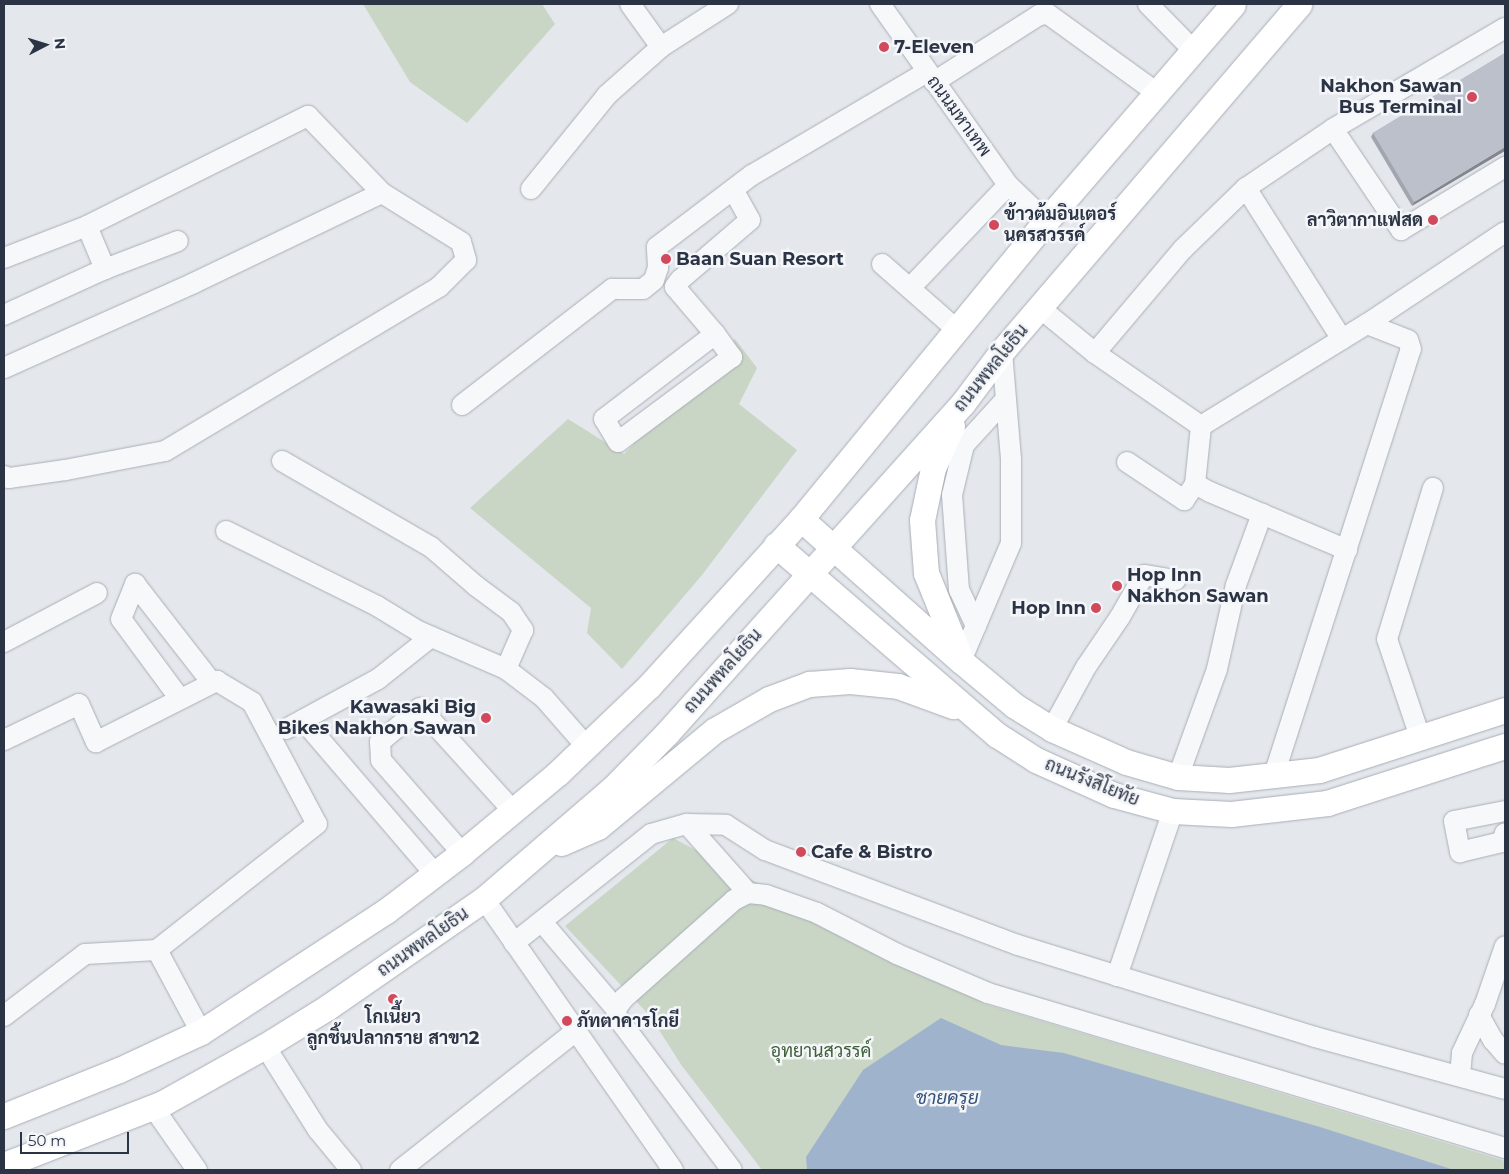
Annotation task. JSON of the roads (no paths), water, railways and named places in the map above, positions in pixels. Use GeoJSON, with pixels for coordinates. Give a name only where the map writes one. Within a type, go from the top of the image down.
{"type":"FeatureCollection","features":[{"type":"Feature","properties":{"kind":"main road","name":"ถนนพหลโยธิน"},"geometry":{"type":"LineString","coordinates":[[4,1165],[153,1107],[265,1046],[328,1006],[484,899],[613,788],[668,733],[809,574],[834,549],[963,402],[1002,351],[1299,4]]}},
{"type":"Feature","properties":{"kind":"main road"},"geometry":{"type":"LineString","coordinates":[[4,1116],[119,1070],[201,1032],[355,932],[435,874],[513,811],[586,746],[649,686],[801,519],[1046,221],[1194,50],[1225,7]]}},
{"type":"Feature","properties":{"kind":"main road"},"geometry":{"type":"LineString","coordinates":[[962,662],[926,573],[922,520],[934,468],[963,402]]}},
{"type":"Feature","properties":{"kind":"main road","name":"ถนนรังสิโยทัย"},"geometry":{"type":"LineString","coordinates":[[801,519],[962,662],[1015,706],[1052,730],[1126,762],[1178,777],[1230,780],[1319,770],[1505,710]]}},
{"type":"Feature","properties":{"kind":"main road","name":"ถนนรังสิโยทัย"},"geometry":{"type":"LineString","coordinates":[[776,545],[967,711],[998,735],[1036,760],[1114,795],[1173,811],[1231,814],[1327,803],[1505,746]]}},
{"type":"Feature","properties":{"kind":"main road"},"geometry":{"type":"LineString","coordinates":[[542,851],[598,827],[715,730],[769,699],[809,684],[850,681],[898,686],[967,711]]}},
{"type":"Feature","properties":{"kind":"street"},"geometry":{"type":"LineString","coordinates":[[630,4],[661,47]]}},
{"type":"Feature","properties":{"kind":"street"},"geometry":{"type":"LineString","coordinates":[[531,189],[607,94],[661,47],[728,4]]}},
{"type":"Feature","properties":{"kind":"street","name":"ถนนมหาเทพ"},"geometry":{"type":"LineString","coordinates":[[880,4],[1008,185],[1046,221]]}},
{"type":"Feature","properties":{"kind":"street"},"geometry":{"type":"LineString","coordinates":[[1148,4],[1194,50]]}},
{"type":"Feature","properties":{"kind":"street"},"geometry":{"type":"LineString","coordinates":[[462,405],[612,289],[643,289],[654,280],[658,268],[657,248],[752,175],[1039,15],[1048,14],[1157,93]]}},
{"type":"Feature","properties":{"kind":"street"},"geometry":{"type":"LineString","coordinates":[[1095,353],[1183,249],[1246,188],[1334,129],[1505,28]]}},
{"type":"Feature","properties":{"kind":"street"},"geometry":{"type":"LineString","coordinates":[[4,258],[87,226],[308,116],[382,194],[461,242],[466,260],[439,287],[165,451],[64,470],[9,478],[4,476]]}},
{"type":"Feature","properties":{"kind":"street"},"geometry":{"type":"LineString","coordinates":[[1334,129],[1401,230],[1505,167]]}},
{"type":"Feature","properties":{"kind":"street"},"geometry":{"type":"LineString","coordinates":[[910,288],[1008,185]]}},
{"type":"Feature","properties":{"kind":"street"},"geometry":{"type":"LineString","coordinates":[[1246,188],[1342,339]]}},
{"type":"Feature","properties":{"kind":"street"},"geometry":{"type":"LineString","coordinates":[[715,334],[604,419],[618,442],[732,357],[715,334],[675,287],[680,280],[750,220],[733,189]]}},
{"type":"Feature","properties":{"kind":"street"},"geometry":{"type":"LineString","coordinates":[[4,368],[194,283],[382,194]]}},
{"type":"Feature","properties":{"kind":"street"},"geometry":{"type":"LineString","coordinates":[[87,226],[106,269]]}},
{"type":"Feature","properties":{"kind":"street"},"geometry":{"type":"LineString","coordinates":[[1201,426],[1368,324],[1504,237]]}},
{"type":"Feature","properties":{"kind":"street"},"geometry":{"type":"LineString","coordinates":[[4,315],[106,269],[178,241]]}},
{"type":"Feature","properties":{"kind":"street"},"geometry":{"type":"LineString","coordinates":[[882,264],[957,330]]}},
{"type":"Feature","properties":{"kind":"street"},"geometry":{"type":"LineString","coordinates":[[1040,308],[1095,353],[1201,426]]}},
{"type":"Feature","properties":{"kind":"street"},"geometry":{"type":"LineString","coordinates":[[1274,774],[1410,349],[1408,340],[1368,324]]}},
{"type":"Feature","properties":{"kind":"street"},"geometry":{"type":"LineString","coordinates":[[962,662],[1011,543],[1011,459],[1002,351]]}},
{"type":"Feature","properties":{"kind":"street"},"geometry":{"type":"LineString","coordinates":[[976,626],[959,590],[952,495],[964,445],[1006,399]]}},
{"type":"Feature","properties":{"kind":"street"},"geometry":{"type":"LineString","coordinates":[[1127,462],[1184,500],[1195,484],[1201,426]]}},
{"type":"Feature","properties":{"kind":"street"},"geometry":{"type":"LineString","coordinates":[[282,461],[431,547],[476,586],[510,612],[523,630],[506,670]]}},
{"type":"Feature","properties":{"kind":"street"},"geometry":{"type":"LineString","coordinates":[[1195,484],[1346,550]]}},
{"type":"Feature","properties":{"kind":"street"},"geometry":{"type":"LineString","coordinates":[[1420,737],[1387,638],[1433,488]]}},
{"type":"Feature","properties":{"kind":"street"},"geometry":{"type":"LineString","coordinates":[[1178,777],[1217,669],[1236,585],[1262,514]]}},
{"type":"Feature","properties":{"kind":"street"},"geometry":{"type":"LineString","coordinates":[[226,531],[377,606],[431,637],[506,670],[544,698],[586,746]]}},
{"type":"Feature","properties":{"kind":"street"},"geometry":{"type":"LineString","coordinates":[[1052,730],[1086,667],[1120,617],[1144,575],[1176,580]]}},
{"type":"Feature","properties":{"kind":"street"},"geometry":{"type":"LineString","coordinates":[[180,699],[121,618],[135,584],[212,684]]}},
{"type":"Feature","properties":{"kind":"street"},"geometry":{"type":"LineString","coordinates":[[4,642],[97,593]]}},
{"type":"Feature","properties":{"kind":"street"},"geometry":{"type":"LineString","coordinates":[[431,637],[378,679],[294,724],[435,874]]}},
{"type":"Feature","properties":{"kind":"street"},"geometry":{"type":"LineString","coordinates":[[4,740],[79,704],[96,742],[217,681],[252,702],[317,824],[157,950],[85,954],[4,1016]]}},
{"type":"Feature","properties":{"kind":"street"},"geometry":{"type":"LineString","coordinates":[[4,729],[81,694]]}},
{"type":"Feature","properties":{"kind":"street"},"geometry":{"type":"LineString","coordinates":[[462,853],[381,760],[380,742],[420,708],[513,811]]}},
{"type":"Feature","properties":{"kind":"street"},"geometry":{"type":"LineString","coordinates":[[1117,976],[1173,811]]}},
{"type":"Feature","properties":{"kind":"street"},"geometry":{"type":"LineString","coordinates":[[1505,811],[1454,821],[1460,852],[1502,842],[1505,834]]}},
{"type":"Feature","properties":{"kind":"street"},"geometry":{"type":"LineString","coordinates":[[687,824],[748,893]]}},
{"type":"Feature","properties":{"kind":"street"},"geometry":{"type":"LineString","coordinates":[[514,943],[651,834],[687,824],[726,825],[764,850],[1018,945],[1315,1037],[1505,1089]]}},
{"type":"Feature","properties":{"kind":"street"},"geometry":{"type":"LineString","coordinates":[[616,1008],[623,998],[734,900],[748,893],[766,895],[816,913],[897,954],[988,993],[1505,1148]]}},
{"type":"Feature","properties":{"kind":"street"},"geometry":{"type":"LineString","coordinates":[[484,899],[673,1170]]}},
{"type":"Feature","properties":{"kind":"street"},"geometry":{"type":"LineString","coordinates":[[542,922],[616,1008],[617,1017],[732,1170]]}},
{"type":"Feature","properties":{"kind":"street"},"geometry":{"type":"LineString","coordinates":[[1460,1076],[1462,1053],[1480,1015],[1505,946]]}},
{"type":"Feature","properties":{"kind":"street"},"geometry":{"type":"LineString","coordinates":[[157,950],[201,1032]]}},
{"type":"Feature","properties":{"kind":"street"},"geometry":{"type":"LineString","coordinates":[[1480,1015],[1493,1040],[1505,1054]]}},
{"type":"Feature","properties":{"kind":"street"},"geometry":{"type":"LineString","coordinates":[[400,1170],[576,1031]]}},
{"type":"Feature","properties":{"kind":"street"},"geometry":{"type":"LineString","coordinates":[[265,1046],[318,1130],[351,1170]]}},
{"type":"Feature","properties":{"kind":"street"},"geometry":{"type":"LineString","coordinates":[[153,1107],[197,1170]]}},
{"type":"Feature","properties":{"kind":"water","name":"ชายครุย"},"geometry":{"type":"Polygon","coordinates":[[[941,1018],[1001,1045],[1064,1053],[1320,1127],[1454,1170],[807,1170],[806,1157],[863,1070],[941,1018]]]}},
{"type":"Feature","properties":{"kind":"place","name":"7-Eleven"},"geometry":{"type":"Point","coordinates":[884,47]}},
{"type":"Feature","properties":{"kind":"place","name":"Nakhon Sawan Bus Terminal"},"geometry":{"type":"Point","coordinates":[1472,97]}},
{"type":"Feature","properties":{"kind":"place","name":"ลาวิตากาแฟสด"},"geometry":{"type":"Point","coordinates":[1433,220]}},
{"type":"Feature","properties":{"kind":"place","name":"ข้าวต้มอินเตอร์ นครสวรรค์"},"geometry":{"type":"Point","coordinates":[994,225]}},
{"type":"Feature","properties":{"kind":"place","name":"Baan Suan Resort"},"geometry":{"type":"Point","coordinates":[666,259]}},
{"type":"Feature","properties":{"kind":"place","name":"Hop Inn Nakhon Sawan"},"geometry":{"type":"Point","coordinates":[1117,586]}},
{"type":"Feature","properties":{"kind":"place","name":"Hop Inn"},"geometry":{"type":"Point","coordinates":[1096,608]}},
{"type":"Feature","properties":{"kind":"place","name":"Kawasaki Big Bikes Nakhon Sawan"},"geometry":{"type":"Point","coordinates":[486,718]}},
{"type":"Feature","properties":{"kind":"place","name":"Cafe & Bistro"},"geometry":{"type":"Point","coordinates":[801,852]}},
{"type":"Feature","properties":{"kind":"place","name":"โกเนี้ยว ลูกชิ้นปลากราย สาขา2"},"geometry":{"type":"Point","coordinates":[393,999]}},
{"type":"Feature","properties":{"kind":"place","name":"ภัทตาคารโกยี"},"geometry":{"type":"Point","coordinates":[567,1021]}},
{"type":"Feature","properties":{"kind":"park label","name":"อุทยานสวรรค์"},"geometry":{"type":"Point","coordinates":[821,1051]}}]}
